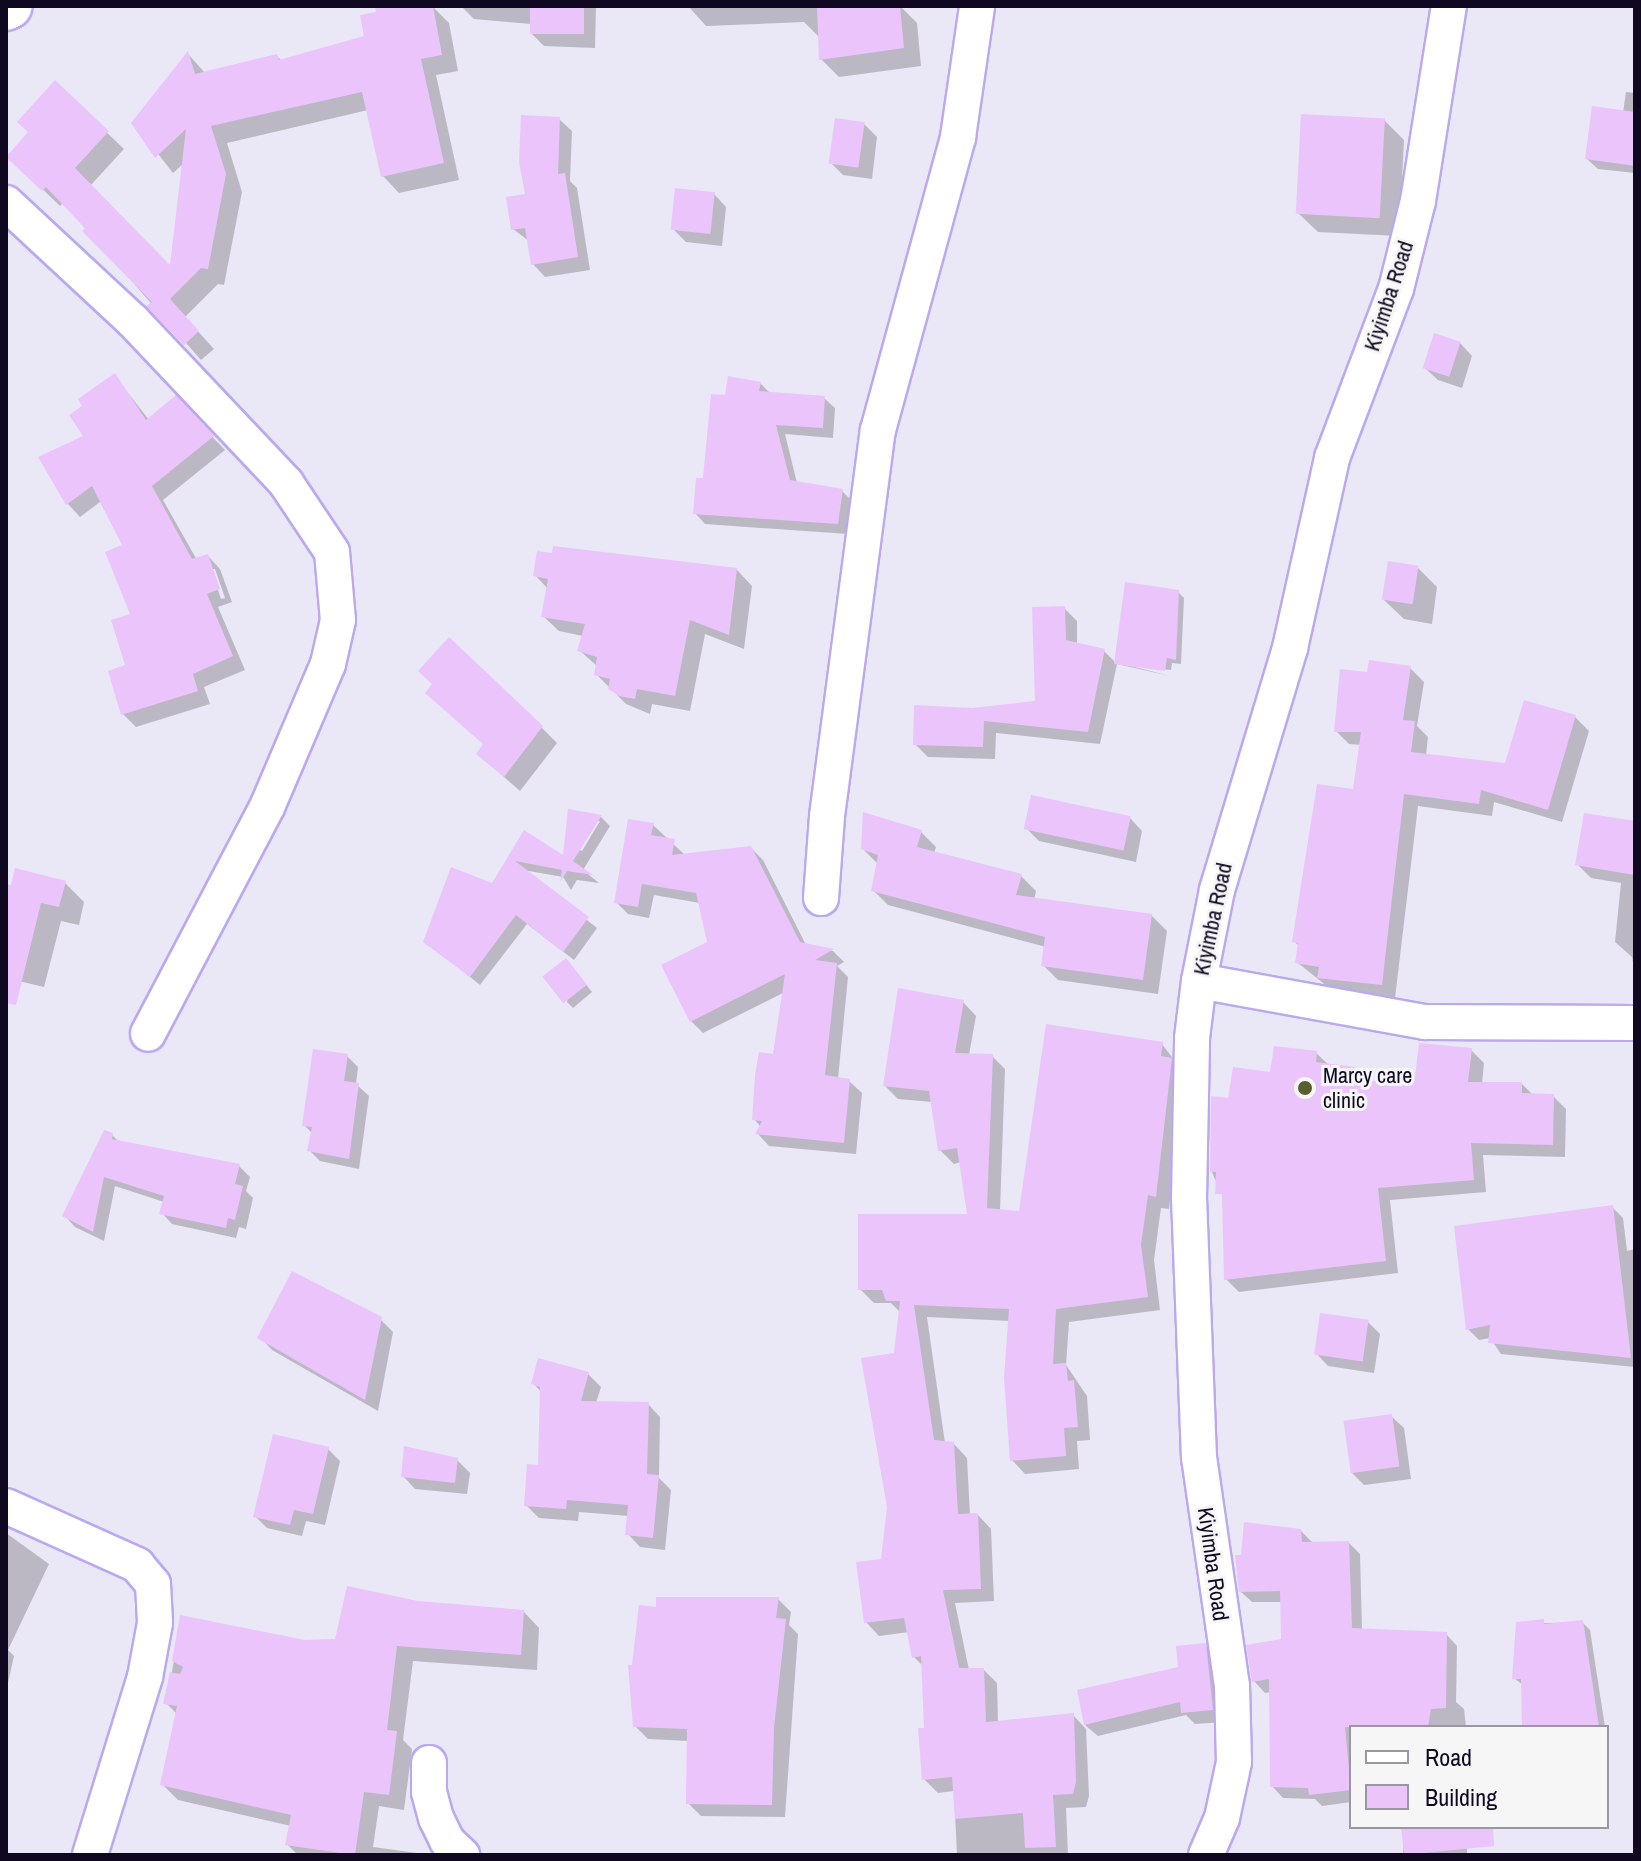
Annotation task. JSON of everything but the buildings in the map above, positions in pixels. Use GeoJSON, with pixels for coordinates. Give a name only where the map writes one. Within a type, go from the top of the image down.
{"type":"FeatureCollection","features":[{"type":"Feature","properties":{"kind":"street"},"geometry":{"type":"LineString","coordinates":[[821,898],[827,816],[878,430],[958,137],[977,6]]}},
{"type":"Feature","properties":{"kind":"street","name":"Kiyimba Road"},"geometry":{"type":"LineString","coordinates":[[1206,1855],[1222,1818],[1234,1762],[1232,1686],[1199,1458],[1189,1199],[1192,1038],[1199,981],[1217,890],[1290,648],[1332,458],[1396,289],[1418,201],[1449,6]]}},
{"type":"Feature","properties":{"kind":"street"},"geometry":{"type":"LineString","coordinates":[[6,203],[133,321],[286,483],[332,552],[338,620],[328,664],[267,807],[148,1034]]}},
{"type":"Feature","properties":{"kind":"street"},"geometry":{"type":"LineString","coordinates":[[1199,981],[1425,1022],[1635,1023]]}},
{"type":"Feature","properties":{"kind":"street"},"geometry":{"type":"LineString","coordinates":[[6,1506],[137,1565],[153,1584],[155,1623],[145,1677],[90,1855]]}},
{"type":"Feature","properties":{"kind":"street"},"geometry":{"type":"LineString","coordinates":[[429,1763],[429,1792],[436,1818],[447,1841],[462,1855]]}},
{"type":"Feature","properties":{"kind":"place","name":"Marcy care clinic"},"geometry":{"type":"Point","coordinates":[1305,1088]}}]}
